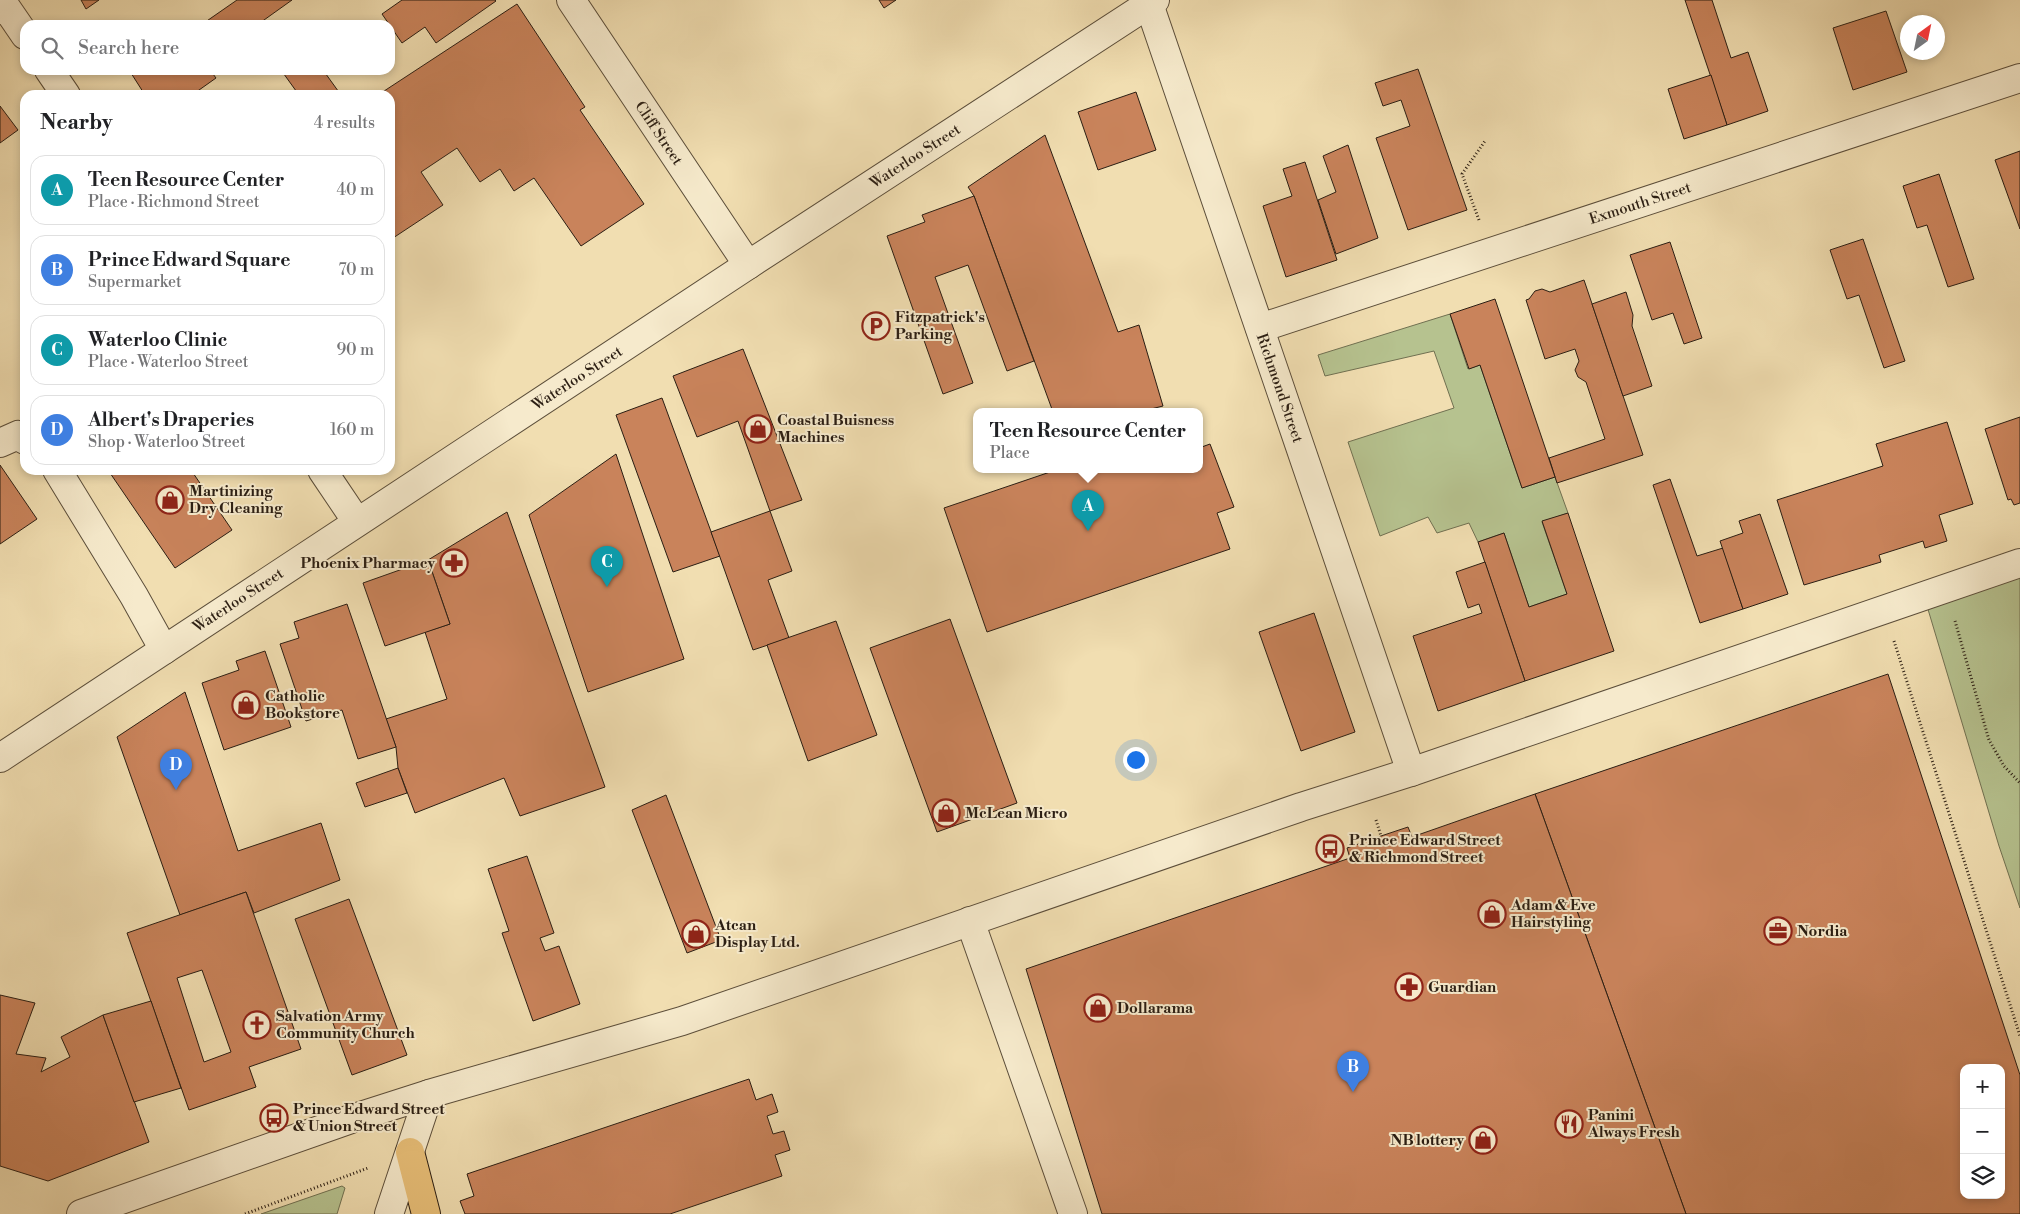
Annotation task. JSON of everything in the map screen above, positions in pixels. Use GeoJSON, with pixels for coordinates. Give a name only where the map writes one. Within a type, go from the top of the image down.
{"type":"FeatureCollection","features":[{"type":"Feature","properties":{"kind":"main road"},"geometry":{"type":"LineString","coordinates":[[410,1152],[426,1214]]}},
{"type":"Feature","properties":{"kind":"street"},"geometry":{"type":"LineString","coordinates":[[2,0],[20,27]]}},
{"type":"Feature","properties":{"kind":"street","name":"Cliff Street"},"geometry":{"type":"LineString","coordinates":[[571,0],[748,265]]}},
{"type":"Feature","properties":{"kind":"street","name":"Waterloo Street"},"geometry":{"type":"LineString","coordinates":[[0,758],[748,265],[1152,2]]}},
{"type":"Feature","properties":{"kind":"street","name":"Richmond Street"},"geometry":{"type":"LineString","coordinates":[[1152,2],[1260,328],[1411,772]]}},
{"type":"Feature","properties":{"kind":"street"},"geometry":{"type":"LineString","coordinates":[[52,75],[63,90]]}},
{"type":"Feature","properties":{"kind":"street","name":"Exmouth Street"},"geometry":{"type":"LineString","coordinates":[[1260,328],[2020,78]]}},
{"type":"Feature","properties":{"kind":"street"},"geometry":{"type":"LineString","coordinates":[[0,442],[18,435],[20,436]]}},
{"type":"Feature","properties":{"kind":"street"},"geometry":{"type":"LineString","coordinates":[[60,475],[134,596],[164,650]]}},
{"type":"Feature","properties":{"kind":"street"},"geometry":{"type":"LineString","coordinates":[[325,475],[357,522]]}},
{"type":"Feature","properties":{"kind":"street"},"geometry":{"type":"LineString","coordinates":[[81,1214],[351,1119],[429,1094],[682,1022],[1301,807],[1411,772],[2020,563]]}},
{"type":"Feature","properties":{"kind":"street"},"geometry":{"type":"LineString","coordinates":[[970,921],[1073,1214]]}},
{"type":"Feature","properties":{"kind":"street"},"geometry":{"type":"LineString","coordinates":[[389,1214],[429,1094]]}},
{"type":"Feature","properties":{"kind":"path"},"geometry":{"type":"LineString","coordinates":[[1485,141],[1462,174],[1490,252]]}},
{"type":"Feature","properties":{"kind":"path"},"geometry":{"type":"LineString","coordinates":[[1945,588],[1989,740],[2004,766],[2020,783]]}},
{"type":"Feature","properties":{"kind":"path"},"geometry":{"type":"LineString","coordinates":[[1884,610],[2020,1036]]}},
{"type":"Feature","properties":{"kind":"path"},"geometry":{"type":"LineString","coordinates":[[245,1214],[410,1152]]}},
{"type":"Feature","properties":{"kind":"green space"},"geometry":{"type":"Polygon","coordinates":[[[1450,314],[1468,369],[1480,365],[1522,488],[1555,477],[1568,513],[1542,522],[1567,594],[1529,607],[1504,533],[1478,542],[1469,523],[1437,533],[1428,517],[1380,536],[1348,442],[1454,408],[1434,351],[1325,376],[1318,355],[1450,314]]]}},
{"type":"Feature","properties":{"kind":"green space"},"geometry":{"type":"Polygon","coordinates":[[[2020,563],[2020,908],[1999,846],[1924,596],[2020,563]]]}},
{"type":"Feature","properties":{"kind":"green space"},"geometry":{"type":"Polygon","coordinates":[[[342,1186],[345,1188],[337,1214],[261,1214],[342,1186]]]}},
{"type":"Feature","properties":{"kind":"building"},"geometry":{"type":"Polygon","coordinates":[[[81,0],[99,0],[86,9],[81,0]]]}},
{"type":"Feature","properties":{"kind":"building"},"geometry":{"type":"Polygon","coordinates":[[[237,0],[292,0],[264,20],[208,20],[237,0]]]}},
{"type":"Feature","properties":{"kind":"building"},"geometry":{"type":"Polygon","coordinates":[[[402,0],[496,1],[436,43],[425,27],[402,43],[395,33],[395,20],[386,20],[382,14],[402,0]]]}},
{"type":"Feature","properties":{"kind":"building"},"geometry":{"type":"Polygon","coordinates":[[[879,0],[896,0],[884,8],[879,0]]]}},
{"type":"Feature","properties":{"kind":"building"},"geometry":{"type":"Polygon","coordinates":[[[1685,0],[1712,0],[1731,58],[1748,52],[1768,111],[1727,125],[1685,0]]]}},
{"type":"Feature","properties":{"kind":"building"},"geometry":{"type":"Polygon","coordinates":[[[517,4],[585,107],[580,110],[644,204],[581,246],[534,178],[514,191],[500,169],[480,182],[457,148],[421,172],[443,205],[395,237],[395,90],[386,90],[517,4]]]}},
{"type":"Feature","properties":{"kind":"building"},"geometry":{"type":"Polygon","coordinates":[[[1886,11],[1900,52],[1900,60],[1903,60],[1907,72],[1853,90],[1833,28],[1886,11]]]}},
{"type":"Feature","properties":{"kind":"building"},"geometry":{"type":"Polygon","coordinates":[[[1418,69],[1467,210],[1408,230],[1376,138],[1410,126],[1401,100],[1383,106],[1375,83],[1418,69]]]}},
{"type":"Feature","properties":{"kind":"building"},"geometry":{"type":"Polygon","coordinates":[[[132,75],[214,75],[216,78],[199,90],[142,90],[132,75]]]}},
{"type":"Feature","properties":{"kind":"building"},"geometry":{"type":"Polygon","coordinates":[[[285,75],[327,75],[337,90],[295,90],[285,75]]]}},
{"type":"Feature","properties":{"kind":"building"},"geometry":{"type":"Polygon","coordinates":[[[1711,75],[1727,125],[1684,139],[1668,89],[1711,75]]]}},
{"type":"Feature","properties":{"kind":"building"},"geometry":{"type":"Polygon","coordinates":[[[1136,92],[1156,150],[1098,170],[1078,112],[1136,92]]]}},
{"type":"Feature","properties":{"kind":"building"},"geometry":{"type":"Polygon","coordinates":[[[0,106],[18,130],[0,143],[0,106]]]}},
{"type":"Feature","properties":{"kind":"building"},"geometry":{"type":"Polygon","coordinates":[[[1045,135],[1118,332],[1139,325],[1163,406],[1155,408],[1052,408],[974,196],[968,187],[1045,135]]]}},
{"type":"Feature","properties":{"kind":"building"},"geometry":{"type":"Polygon","coordinates":[[[1348,145],[1378,238],[1336,254],[1318,200],[1336,192],[1323,156],[1348,145]]]}},
{"type":"Feature","properties":{"kind":"building"},"geometry":{"type":"Polygon","coordinates":[[[2020,151],[2020,229],[1995,160],[2020,151]]]}},
{"type":"Feature","properties":{"kind":"building"},"geometry":{"type":"Polygon","coordinates":[[[1305,162],[1337,260],[1286,277],[1263,206],[1292,196],[1283,169],[1305,162]]]}},
{"type":"Feature","properties":{"kind":"building"},"geometry":{"type":"Polygon","coordinates":[[[1939,174],[1974,279],[1948,287],[1927,225],[1917,228],[1903,186],[1939,174]]]}},
{"type":"Feature","properties":{"kind":"building"},"geometry":{"type":"Polygon","coordinates":[[[974,196],[1034,361],[1007,371],[968,265],[935,277],[973,383],[943,394],[887,236],[925,222],[922,215],[974,196]]]}},
{"type":"Feature","properties":{"kind":"building"},"geometry":{"type":"Polygon","coordinates":[[[1863,239],[1905,361],[1884,368],[1859,295],[1847,299],[1830,250],[1863,239]]]}},
{"type":"Feature","properties":{"kind":"building"},"geometry":{"type":"Polygon","coordinates":[[[1670,242],[1702,338],[1684,344],[1673,313],[1652,320],[1630,255],[1670,242]]]}},
{"type":"Feature","properties":{"kind":"building"},"geometry":{"type":"Polygon","coordinates":[[[1584,280],[1643,455],[1557,483],[1549,458],[1605,439],[1586,382],[1578,377],[1575,370],[1579,361],[1575,349],[1545,359],[1526,300],[1535,291],[1542,289],[1550,292],[1584,280]]]}},
{"type":"Feature","properties":{"kind":"building"},"geometry":{"type":"Polygon","coordinates":[[[1626,292],[1633,315],[1632,326],[1652,386],[1623,396],[1592,304],[1626,292]]]}},
{"type":"Feature","properties":{"kind":"building"},"geometry":{"type":"Polygon","coordinates":[[[1495,299],[1555,477],[1522,488],[1480,365],[1469,369],[1450,314],[1495,299]]]}},
{"type":"Feature","properties":{"kind":"building","name":"Coastal Buisness Machines"},"geometry":{"type":"Polygon","coordinates":[[[743,349],[802,500],[770,511],[738,421],[697,437],[673,376],[743,349]]]}},
{"type":"Feature","properties":{"kind":"building"},"geometry":{"type":"Polygon","coordinates":[[[662,398],[720,556],[673,572],[616,415],[662,398]]]}},
{"type":"Feature","properties":{"kind":"building"},"geometry":{"type":"Polygon","coordinates":[[[2020,417],[2020,503],[2014,505],[2011,499],[2008,500],[1985,429],[2020,417]]]}},
{"type":"Feature","properties":{"kind":"building"},"geometry":{"type":"Polygon","coordinates":[[[1947,422],[1973,504],[1939,515],[1947,541],[1925,548],[1923,541],[1879,555],[1881,562],[1804,585],[1777,500],[1883,466],[1876,444],[1947,422]]]}},
{"type":"Feature","properties":{"kind":"building"},"geometry":{"type":"Polygon","coordinates":[[[1210,444],[1234,507],[1217,513],[1230,549],[987,632],[944,508],[1047,473],[1203,473],[1203,447],[1210,444]]]}},
{"type":"Feature","properties":{"kind":"building"},"geometry":{"type":"Polygon","coordinates":[[[616,454],[684,659],[588,692],[529,515],[616,454]]]}},
{"type":"Feature","properties":{"kind":"building"},"geometry":{"type":"Polygon","coordinates":[[[0,465],[37,519],[0,544],[0,465]]]}},
{"type":"Feature","properties":{"kind":"building","name":"Martinizing Dry Cleaning"},"geometry":{"type":"Polygon","coordinates":[[[111,475],[194,475],[232,530],[175,568],[111,475]]]}},
{"type":"Feature","properties":{"kind":"building"},"geometry":{"type":"Polygon","coordinates":[[[1670,479],[1697,556],[1723,548],[1743,609],[1700,623],[1653,485],[1670,479]]]}},
{"type":"Feature","properties":{"kind":"building"},"geometry":{"type":"Polygon","coordinates":[[[770,511],[792,571],[768,580],[789,638],[753,650],[711,532],[770,511]]]}},
{"type":"Feature","properties":{"kind":"building"},"geometry":{"type":"Polygon","coordinates":[[[507,512],[605,787],[520,816],[504,778],[415,813],[398,768],[396,747],[386,719],[447,699],[425,632],[450,624],[428,560],[507,512]]]}},
{"type":"Feature","properties":{"kind":"building"},"geometry":{"type":"Polygon","coordinates":[[[1568,513],[1614,651],[1525,681],[1478,542],[1504,533],[1529,607],[1567,594],[1542,521],[1568,513]]]}},
{"type":"Feature","properties":{"kind":"building"},"geometry":{"type":"Polygon","coordinates":[[[1760,514],[1788,594],[1743,609],[1720,541],[1743,533],[1739,521],[1760,514]]]}},
{"type":"Feature","properties":{"kind":"building"},"geometry":{"type":"Polygon","coordinates":[[[428,560],[450,624],[385,646],[363,583],[428,560]]]}},
{"type":"Feature","properties":{"kind":"building"},"geometry":{"type":"Polygon","coordinates":[[[1485,562],[1525,681],[1438,711],[1413,636],[1482,613],[1479,604],[1468,608],[1456,572],[1485,562]]]}},
{"type":"Feature","properties":{"kind":"building"},"geometry":{"type":"Polygon","coordinates":[[[347,604],[396,747],[358,759],[342,710],[306,721],[280,644],[299,638],[294,622],[347,604]]]}},
{"type":"Feature","properties":{"kind":"building"},"geometry":{"type":"Polygon","coordinates":[[[1314,613],[1355,732],[1301,751],[1259,632],[1314,613]]]}},
{"type":"Feature","properties":{"kind":"building"},"geometry":{"type":"Polygon","coordinates":[[[950,619],[1017,803],[937,832],[870,648],[950,619]]]}},
{"type":"Feature","properties":{"kind":"building"},"geometry":{"type":"Polygon","coordinates":[[[836,621],[877,735],[808,761],[767,645],[836,621]]]}},
{"type":"Feature","properties":{"kind":"building","name":"Catholic Bookstore"},"geometry":{"type":"Polygon","coordinates":[[[265,651],[291,727],[224,750],[202,683],[239,670],[236,661],[265,651]]]}},
{"type":"Feature","properties":{"kind":"building","name":"Nordia"},"geometry":{"type":"Polygon","coordinates":[[[1888,674],[2020,1075],[2020,1214],[1686,1214],[1535,794],[1888,674]]]}},
{"type":"Feature","properties":{"kind":"building"},"geometry":{"type":"Polygon","coordinates":[[[185,692],[238,851],[321,823],[340,880],[254,913],[246,892],[180,915],[117,737],[185,692]]]}},
{"type":"Feature","properties":{"kind":"building"},"geometry":{"type":"Polygon","coordinates":[[[398,768],[407,793],[365,807],[356,783],[398,768]]]}},
{"type":"Feature","properties":{"kind":"building"},"geometry":{"type":"Polygon","coordinates":[[[1535,794],[1686,1214],[1102,1214],[1026,969],[1350,858],[1347,848],[1381,836],[1408,827],[1412,837],[1535,794]]]}},
{"type":"Feature","properties":{"kind":"building"},"geometry":{"type":"Polygon","coordinates":[[[666,795],[721,940],[687,953],[632,810],[666,795]]]}},
{"type":"Feature","properties":{"kind":"building"},"geometry":{"type":"Polygon","coordinates":[[[527,856],[554,933],[540,938],[545,951],[559,946],[580,1004],[533,1021],[502,933],[509,931],[488,869],[527,856]]]}},
{"type":"Feature","properties":{"kind":"building","name":"Salvation Army Community Church"},"geometry":{"type":"Polygon","coordinates":[[[246,892],[301,1049],[249,1067],[256,1087],[189,1110],[127,933],[246,892]],[[202,970],[177,978],[204,1062],[231,1052],[202,970]]]}},
{"type":"Feature","properties":{"kind":"building"},"geometry":{"type":"Polygon","coordinates":[[[349,899],[407,1055],[352,1075],[295,919],[349,899]]]}},
{"type":"Feature","properties":{"kind":"building"},"geometry":{"type":"Polygon","coordinates":[[[0,995],[35,1003],[16,1054],[46,1058],[41,1072],[70,1057],[61,1037],[103,1015],[149,1142],[48,1181],[0,1166],[0,995]]]}},
{"type":"Feature","properties":{"kind":"building"},"geometry":{"type":"Polygon","coordinates":[[[151,1001],[181,1088],[134,1102],[103,1015],[151,1001]]]}},
{"type":"Feature","properties":{"kind":"building"},"geometry":{"type":"Polygon","coordinates":[[[749,1079],[756,1100],[772,1094],[778,1112],[767,1116],[773,1134],[784,1131],[790,1150],[775,1155],[782,1176],[670,1214],[465,1214],[460,1201],[474,1196],[467,1174],[749,1079]]]}},
{"type":"Feature","properties":{"kind":"place","name":"Fitzpatrick's Parking"},"geometry":{"type":"Point","coordinates":[876,326]}},
{"type":"Feature","properties":{"kind":"place","name":"Coastal Buisness Machines"},"geometry":{"type":"Point","coordinates":[758,429]}},
{"type":"Feature","properties":{"kind":"place","name":"Martinizing Dry Cleaning"},"geometry":{"type":"Point","coordinates":[170,500]}},
{"type":"Feature","properties":{"kind":"place","name":"Teen Resource Center"},"geometry":{"type":"Point","coordinates":[1088,531]}},
{"type":"Feature","properties":{"kind":"place","name":"Phoenix Pharmacy"},"geometry":{"type":"Point","coordinates":[454,563]}},
{"type":"Feature","properties":{"kind":"place","name":"Waterloo Clinic"},"geometry":{"type":"Point","coordinates":[607,587]}},
{"type":"Feature","properties":{"kind":"place","name":"Catholic Bookstore"},"geometry":{"type":"Point","coordinates":[246,705]}},
{"type":"Feature","properties":{"kind":"place","name":"Albert's Draperies"},"geometry":{"type":"Point","coordinates":[176,790]}},
{"type":"Feature","properties":{"kind":"place","name":"McLean Micro"},"geometry":{"type":"Point","coordinates":[946,813]}},
{"type":"Feature","properties":{"kind":"place","name":"Prince Edward Street & Richmond Street"},"geometry":{"type":"Point","coordinates":[1330,849]}},
{"type":"Feature","properties":{"kind":"place","name":"Adam & Eve Hairstyling"},"geometry":{"type":"Point","coordinates":[1492,914]}},
{"type":"Feature","properties":{"kind":"place","name":"Nordia"},"geometry":{"type":"Point","coordinates":[1778,931]}},
{"type":"Feature","properties":{"kind":"place","name":"Atcan Display Ltd."},"geometry":{"type":"Point","coordinates":[696,934]}},
{"type":"Feature","properties":{"kind":"place","name":"Guardian"},"geometry":{"type":"Point","coordinates":[1409,987]}},
{"type":"Feature","properties":{"kind":"place","name":"Dollarama"},"geometry":{"type":"Point","coordinates":[1098,1008]}},
{"type":"Feature","properties":{"kind":"place","name":"Salvation Army Community Church"},"geometry":{"type":"Point","coordinates":[257,1025]}},
{"type":"Feature","properties":{"kind":"place","name":"Prince Edward Square"},"geometry":{"type":"Point","coordinates":[1353,1092]}},
{"type":"Feature","properties":{"kind":"place","name":"Prince Edward Street & Union Street"},"geometry":{"type":"Point","coordinates":[274,1118]}},
{"type":"Feature","properties":{"kind":"place","name":"Panini Always Fresh"},"geometry":{"type":"Point","coordinates":[1569,1124]}},
{"type":"Feature","properties":{"kind":"place","name":"NB lottery"},"geometry":{"type":"Point","coordinates":[1483,1140]}}]}
